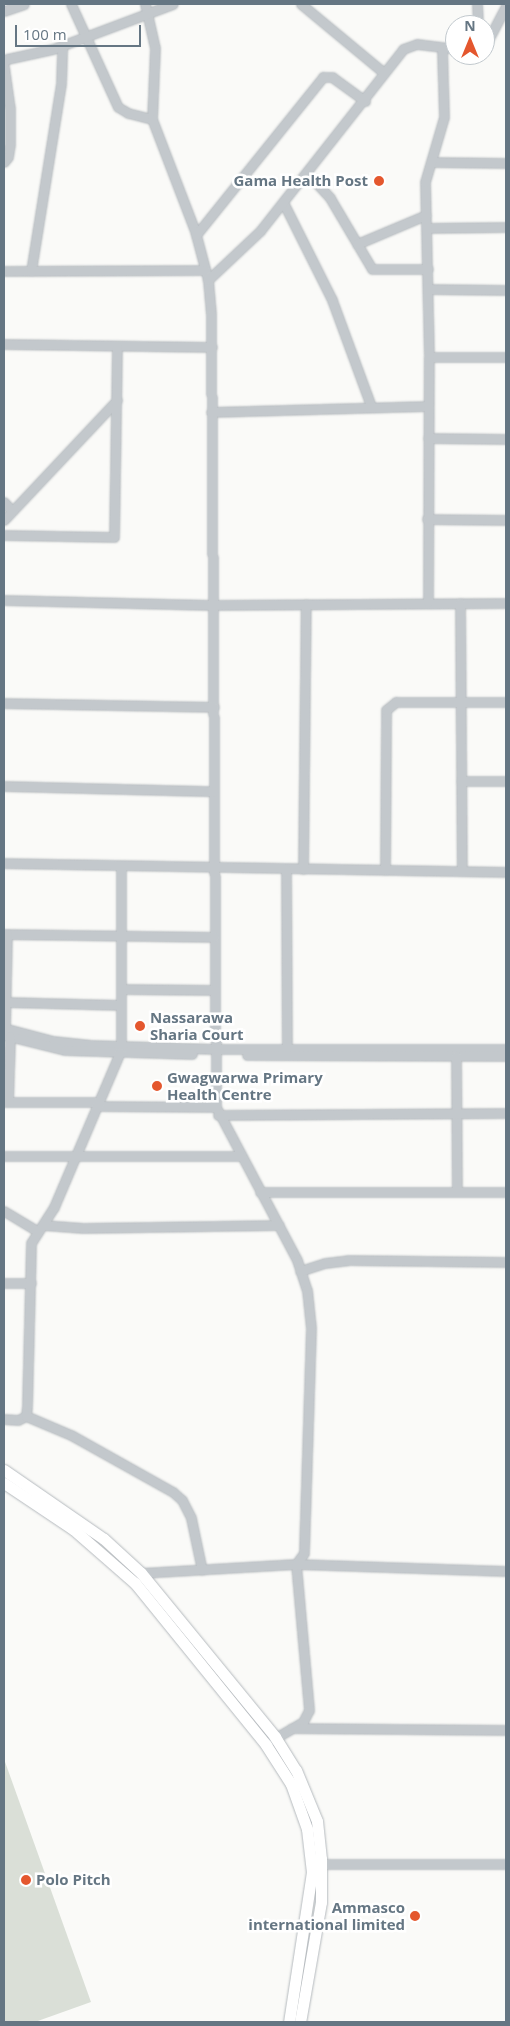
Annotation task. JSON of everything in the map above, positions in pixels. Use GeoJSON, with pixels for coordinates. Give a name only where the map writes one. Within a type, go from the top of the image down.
{"type":"FeatureCollection","features":[{"type":"Feature","properties":{"kind":"main road"},"geometry":{"type":"LineString","coordinates":[[4,1470],[97,1533],[142,1574],[288,1754],[312,1803],[320,1839],[322,1864],[300,2022]]}},
{"type":"Feature","properties":{"kind":"main road"},"geometry":{"type":"LineString","coordinates":[[4,1483],[73,1529],[129,1577],[266,1745],[291,1784],[307,1829],[312,1872],[312,1925],[289,2022]]}},
{"type":"Feature","properties":{"kind":"street"},"geometry":{"type":"LineString","coordinates":[[4,11],[24,4]]}},
{"type":"Feature","properties":{"kind":"street"},"geometry":{"type":"LineString","coordinates":[[71,4],[118,107],[128,114],[152,119]]}},
{"type":"Feature","properties":{"kind":"street"},"geometry":{"type":"LineString","coordinates":[[4,62],[7,58],[62,46],[147,8],[173,4]]}},
{"type":"Feature","properties":{"kind":"street"},"geometry":{"type":"LineString","coordinates":[[301,4],[384,74]]}},
{"type":"Feature","properties":{"kind":"street"},"geometry":{"type":"LineString","coordinates":[[495,27],[506,6]]}},
{"type":"Feature","properties":{"kind":"street"},"geometry":{"type":"LineString","coordinates":[[147,8],[155,57],[152,119],[196,235],[208,280],[212,347],[211,605],[214,707],[213,868],[217,1111],[279,1225],[307,1290],[311,1365],[304,1553],[296,1564],[309,1710],[303,1722],[275,1736],[266,1745]]}},
{"type":"Feature","properties":{"kind":"street"},"geometry":{"type":"LineString","coordinates":[[208,280],[237,256],[307,173],[409,45],[445,50]]}},
{"type":"Feature","properties":{"kind":"street"},"geometry":{"type":"LineString","coordinates":[[31,270],[61,83],[62,46]]}},
{"type":"Feature","properties":{"kind":"street"},"geometry":{"type":"LineString","coordinates":[[428,602],[429,357],[425,178],[444,116],[442,50]]}},
{"type":"Feature","properties":{"kind":"street"},"geometry":{"type":"LineString","coordinates":[[4,67],[10,136],[8,157],[4,162]]}},
{"type":"Feature","properties":{"kind":"street"},"geometry":{"type":"LineString","coordinates":[[196,235],[323,77],[332,77],[365,100]]}},
{"type":"Feature","properties":{"kind":"street"},"geometry":{"type":"LineString","coordinates":[[431,162],[506,163]]}},
{"type":"Feature","properties":{"kind":"street"},"geometry":{"type":"LineString","coordinates":[[307,173],[330,198],[357,244],[376,270],[428,269]]}},
{"type":"Feature","properties":{"kind":"street"},"geometry":{"type":"LineString","coordinates":[[283,202],[332,300],[358,364],[371,406]]}},
{"type":"Feature","properties":{"kind":"street"},"geometry":{"type":"LineString","coordinates":[[357,244],[426,216]]}},
{"type":"Feature","properties":{"kind":"street"},"geometry":{"type":"LineString","coordinates":[[426,228],[506,227]]}},
{"type":"Feature","properties":{"kind":"street"},"geometry":{"type":"LineString","coordinates":[[4,271],[205,270]]}},
{"type":"Feature","properties":{"kind":"street"},"geometry":{"type":"LineString","coordinates":[[428,290],[506,290]]}},
{"type":"Feature","properties":{"kind":"street"},"geometry":{"type":"LineString","coordinates":[[4,344],[212,347]]}},
{"type":"Feature","properties":{"kind":"street"},"geometry":{"type":"LineString","coordinates":[[4,535],[114,537],[118,347]]}},
{"type":"Feature","properties":{"kind":"street"},"geometry":{"type":"LineString","coordinates":[[429,357],[506,357]]}},
{"type":"Feature","properties":{"kind":"street"},"geometry":{"type":"LineString","coordinates":[[4,520],[117,400]]}},
{"type":"Feature","properties":{"kind":"street"},"geometry":{"type":"LineString","coordinates":[[211,412],[371,406],[428,406]]}},
{"type":"Feature","properties":{"kind":"street"},"geometry":{"type":"LineString","coordinates":[[428,438],[506,439]]}},
{"type":"Feature","properties":{"kind":"street"},"geometry":{"type":"LineString","coordinates":[[4,502],[12,512]]}},
{"type":"Feature","properties":{"kind":"street"},"geometry":{"type":"LineString","coordinates":[[427,519],[506,520]]}},
{"type":"Feature","properties":{"kind":"street"},"geometry":{"type":"LineString","coordinates":[[4,600],[211,605],[428,602],[506,603]]}},
{"type":"Feature","properties":{"kind":"street"},"geometry":{"type":"LineString","coordinates":[[460,602],[462,872]]}},
{"type":"Feature","properties":{"kind":"street"},"geometry":{"type":"LineString","coordinates":[[303,869],[306,604]]}},
{"type":"Feature","properties":{"kind":"street"},"geometry":{"type":"LineString","coordinates":[[385,870],[386,710],[396,702],[506,702]]}},
{"type":"Feature","properties":{"kind":"street"},"geometry":{"type":"LineString","coordinates":[[4,703],[214,707]]}},
{"type":"Feature","properties":{"kind":"street"},"geometry":{"type":"LineString","coordinates":[[461,781],[506,781]]}},
{"type":"Feature","properties":{"kind":"street"},"geometry":{"type":"LineString","coordinates":[[4,786],[214,791]]}},
{"type":"Feature","properties":{"kind":"street"},"geometry":{"type":"LineString","coordinates":[[4,863],[506,872]]}},
{"type":"Feature","properties":{"kind":"street"},"geometry":{"type":"LineString","coordinates":[[26,1416],[31,1283],[29,1253],[77,1157],[121,1049],[121,866]]}},
{"type":"Feature","properties":{"kind":"street"},"geometry":{"type":"LineString","coordinates":[[286,869],[287,1049]]}},
{"type":"Feature","properties":{"kind":"street"},"geometry":{"type":"LineString","coordinates":[[214,937],[5,934],[6,1102],[98,1104],[217,1111],[506,1113]]}},
{"type":"Feature","properties":{"kind":"street"},"geometry":{"type":"LineString","coordinates":[[122,989],[215,990]]}},
{"type":"Feature","properties":{"kind":"street"},"geometry":{"type":"LineString","coordinates":[[5,1002],[122,1005]]}},
{"type":"Feature","properties":{"kind":"street"},"geometry":{"type":"LineString","coordinates":[[5,1032],[52,1048],[506,1056]]}},
{"type":"Feature","properties":{"kind":"street"},"geometry":{"type":"LineString","coordinates":[[215,1052],[287,1049],[506,1049]]}},
{"type":"Feature","properties":{"kind":"street"},"geometry":{"type":"LineString","coordinates":[[456,1056],[457,1192]]}},
{"type":"Feature","properties":{"kind":"street"},"geometry":{"type":"LineString","coordinates":[[4,1156],[240,1156]]}},
{"type":"Feature","properties":{"kind":"street"},"geometry":{"type":"LineString","coordinates":[[260,1192],[506,1192]]}},
{"type":"Feature","properties":{"kind":"street"},"geometry":{"type":"LineString","coordinates":[[4,1211],[40,1228],[279,1225]]}},
{"type":"Feature","properties":{"kind":"street"},"geometry":{"type":"LineString","coordinates":[[300,1271],[325,1263],[348,1260],[506,1262]]}},
{"type":"Feature","properties":{"kind":"street"},"geometry":{"type":"LineString","coordinates":[[4,1283],[31,1283]]}},
{"type":"Feature","properties":{"kind":"street"},"geometry":{"type":"LineString","coordinates":[[4,1419],[18,1420],[26,1416],[71,1435],[174,1492],[182,1500],[191,1518],[202,1570]]}},
{"type":"Feature","properties":{"kind":"street"},"geometry":{"type":"LineString","coordinates":[[142,1574],[296,1564],[506,1571]]}},
{"type":"Feature","properties":{"kind":"street"},"geometry":{"type":"LineString","coordinates":[[290,1728],[506,1730]]}},
{"type":"Feature","properties":{"kind":"street"},"geometry":{"type":"LineString","coordinates":[[322,1864],[506,1864]]}},
{"type":"Feature","properties":{"kind":"shaded area","name":"Polo Pitch"},"geometry":{"type":"Polygon","coordinates":[[[4,1759],[91,2002],[35,2022],[4,2022],[4,1759]]]}},
{"type":"Feature","properties":{"kind":"place","name":"Gama Health Post"},"geometry":{"type":"Point","coordinates":[379,181]}},
{"type":"Feature","properties":{"kind":"place","name":"Nassarawa Sharia Court"},"geometry":{"type":"Point","coordinates":[140,1026]}},
{"type":"Feature","properties":{"kind":"place","name":"Gwagwarwa Primary Health Centre"},"geometry":{"type":"Point","coordinates":[157,1086]}},
{"type":"Feature","properties":{"kind":"place","name":"Polo Pitch"},"geometry":{"type":"Point","coordinates":[26,1880]}},
{"type":"Feature","properties":{"kind":"place","name":"Ammasco international limited"},"geometry":{"type":"Point","coordinates":[415,1916]}}]}
